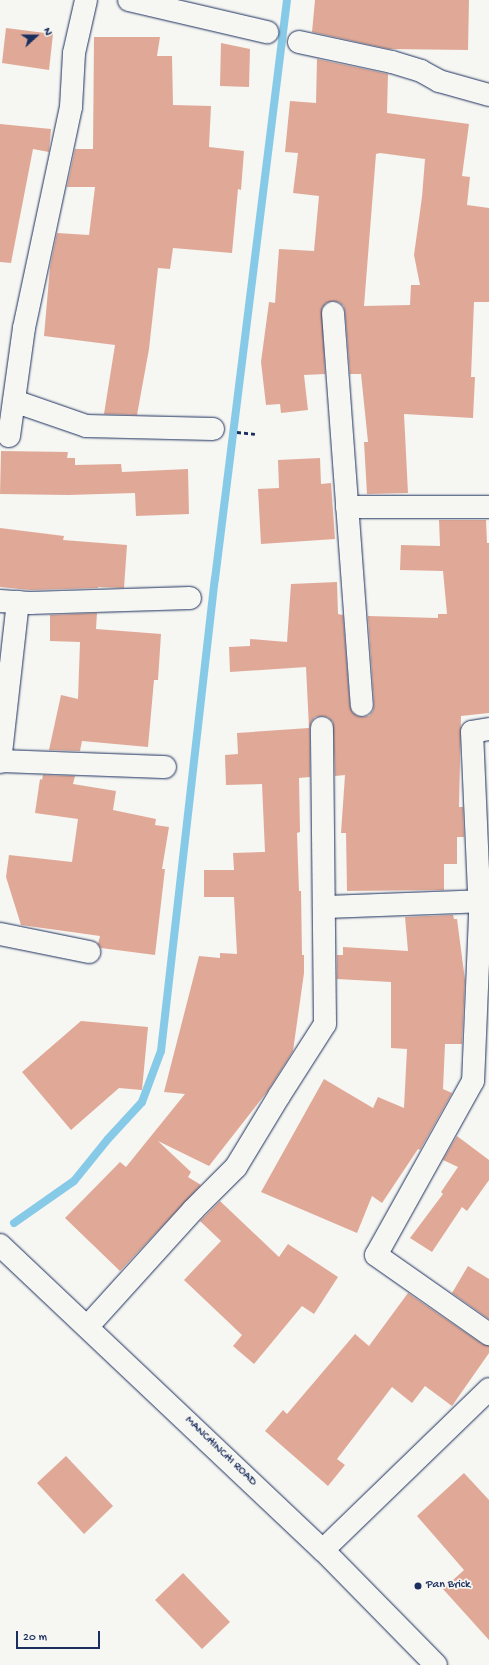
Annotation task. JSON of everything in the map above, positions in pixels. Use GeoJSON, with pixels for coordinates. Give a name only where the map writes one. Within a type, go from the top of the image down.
{"type":"FeatureCollection","features":[{"type":"Feature","properties":{"kind":"main road"},"geometry":{"type":"LineString","coordinates":[[9,436],[24,328],[71,107],[74,53],[86,0]]}},
{"type":"Feature","properties":{"kind":"main road"},"geometry":{"type":"LineString","coordinates":[[129,0],[267,32]]}},
{"type":"Feature","properties":{"kind":"main road"},"geometry":{"type":"LineString","coordinates":[[299,42],[392,62],[421,71],[439,81],[489,95]]}},
{"type":"Feature","properties":{"kind":"main road"},"geometry":{"type":"LineString","coordinates":[[333,312],[362,705]]}},
{"type":"Feature","properties":{"kind":"main road"},"geometry":{"type":"LineString","coordinates":[[14,401],[86,426],[213,429]]}},
{"type":"Feature","properties":{"kind":"main road"},"geometry":{"type":"LineString","coordinates":[[347,507],[489,507]]}},
{"type":"Feature","properties":{"kind":"main road"},"geometry":{"type":"LineString","coordinates":[[165,767],[1,761],[9,601],[190,598]]}},
{"type":"Feature","properties":{"kind":"main road"},"geometry":{"type":"LineString","coordinates":[[88,1326],[193,1210],[236,1167],[278,1096],[325,1024],[322,728]]}},
{"type":"Feature","properties":{"kind":"main road"},"geometry":{"type":"LineString","coordinates":[[489,729],[472,732],[484,900],[473,1081],[376,1255],[489,1334]]}},
{"type":"Feature","properties":{"kind":"main road"},"geometry":{"type":"LineString","coordinates":[[324,907],[484,900]]}},
{"type":"Feature","properties":{"kind":"main road"},"geometry":{"type":"LineString","coordinates":[[0,934],[89,952]]}},
{"type":"Feature","properties":{"kind":"main road","name":"MANCHINCHI ROAD"},"geometry":{"type":"LineString","coordinates":[[0,1245],[88,1326],[323,1550],[436,1665]]}},
{"type":"Feature","properties":{"kind":"main road"},"geometry":{"type":"LineString","coordinates":[[323,1550],[489,1388]]}},
{"type":"Feature","properties":{"kind":"building"},"geometry":{"type":"Polygon","coordinates":[[[315,0],[469,0],[468,50],[389,49],[312,32],[315,0]]]}},
{"type":"Feature","properties":{"kind":"building"},"geometry":{"type":"Polygon","coordinates":[[[6,28],[53,34],[49,70],[2,63],[6,28]]]}},
{"type":"Feature","properties":{"kind":"building"},"geometry":{"type":"Polygon","coordinates":[[[94,37],[160,37],[157,56],[172,56],[173,105],[211,106],[209,147],[244,151],[241,190],[238,189],[232,253],[173,248],[170,269],[158,268],[149,349],[137,415],[104,414],[115,345],[44,336],[50,267],[57,233],[89,235],[95,187],[67,187],[75,149],[93,149],[94,37]]]}},
{"type":"Feature","properties":{"kind":"building"},"geometry":{"type":"Polygon","coordinates":[[[221,43],[250,49],[249,87],[220,86],[221,43]]]}},
{"type":"Feature","properties":{"kind":"building"},"geometry":{"type":"Polygon","coordinates":[[[317,59],[388,74],[387,113],[469,124],[462,176],[470,177],[467,205],[489,208],[489,302],[474,302],[471,377],[475,377],[473,418],[404,414],[408,493],[367,494],[364,442],[368,442],[361,374],[350,374],[345,312],[344,306],[339,302],[332,301],[326,303],[322,308],[325,374],[304,375],[308,410],[281,413],[280,404],[266,405],[261,362],[269,302],[275,303],[279,249],[314,251],[319,196],[293,193],[298,153],[285,152],[290,101],[316,103],[317,59]],[[380,153],[376,154],[364,306],[410,305],[411,285],[420,285],[414,255],[422,197],[425,159],[380,153]]]}},
{"type":"Feature","properties":{"kind":"building"},"geometry":{"type":"Polygon","coordinates":[[[0,124],[51,129],[49,152],[33,149],[11,263],[0,262],[0,124]]]}},
{"type":"Feature","properties":{"kind":"building"},"geometry":{"type":"Polygon","coordinates":[[[1,451],[68,452],[67,458],[75,458],[75,465],[121,464],[122,472],[188,469],[189,514],[136,516],[135,493],[68,495],[0,494],[1,451]]]}},
{"type":"Feature","properties":{"kind":"building"},"geometry":{"type":"Polygon","coordinates":[[[320,458],[321,484],[331,483],[335,539],[261,544],[258,489],[279,488],[278,460],[320,458]]]}},
{"type":"Feature","properties":{"kind":"building"},"geometry":{"type":"Polygon","coordinates":[[[439,520],[486,520],[487,543],[489,543],[489,713],[461,716],[459,807],[463,807],[464,837],[457,837],[457,864],[444,864],[444,890],[347,891],[346,833],[341,833],[345,775],[335,776],[333,722],[328,717],[315,717],[311,722],[310,728],[310,777],[299,778],[300,832],[297,833],[304,973],[293,1051],[267,1092],[209,1166],[158,1141],[191,1172],[188,1177],[201,1185],[120,1271],[65,1218],[120,1162],[126,1167],[185,1094],[164,1092],[199,956],[220,958],[220,953],[237,954],[234,897],[204,897],[204,870],[234,870],[233,853],[265,852],[262,784],[226,785],[225,755],[238,754],[237,733],[309,728],[306,667],[230,672],[229,647],[250,646],[250,639],[287,642],[291,584],[337,582],[338,614],[343,615],[350,706],[352,712],[357,716],[369,716],[373,711],[374,704],[368,616],[438,618],[438,614],[447,614],[443,571],[400,570],[401,545],[440,546],[439,520]]]}},
{"type":"Feature","properties":{"kind":"building"},"geometry":{"type":"Polygon","coordinates":[[[0,528],[64,536],[63,540],[127,545],[124,588],[98,587],[31,590],[0,587],[0,528]]]}},
{"type":"Feature","properties":{"kind":"building"},"geometry":{"type":"Polygon","coordinates":[[[97,613],[96,629],[161,634],[158,680],[154,680],[148,747],[82,741],[80,751],[49,750],[61,695],[78,699],[80,642],[50,641],[50,615],[97,613]]]}},
{"type":"Feature","properties":{"kind":"building"},"geometry":{"type":"Polygon","coordinates":[[[43,775],[75,776],[73,784],[116,791],[113,810],[156,819],[155,825],[169,827],[162,869],[165,869],[155,955],[101,948],[98,944],[100,936],[21,925],[6,877],[9,855],[72,862],[78,819],[35,813],[40,779],[42,780],[43,775]]]}},
{"type":"Feature","properties":{"kind":"building"},"geometry":{"type":"Polygon","coordinates":[[[453,915],[454,919],[457,919],[465,980],[462,1044],[445,1044],[443,1089],[452,1093],[420,1150],[418,1149],[382,1203],[372,1196],[357,1233],[261,1192],[324,1079],[373,1108],[378,1097],[404,1108],[407,1049],[391,1048],[391,982],[337,979],[337,955],[343,955],[343,947],[408,951],[405,917],[453,915]]]}},
{"type":"Feature","properties":{"kind":"building"},"geometry":{"type":"Polygon","coordinates":[[[81,1021],[148,1027],[142,1090],[119,1088],[71,1130],[22,1072],[81,1021]]]}},
{"type":"Feature","properties":{"kind":"building"},"geometry":{"type":"Polygon","coordinates":[[[457,1136],[489,1160],[489,1180],[467,1211],[462,1207],[432,1252],[410,1238],[443,1194],[441,1192],[458,1167],[443,1160],[457,1136]]]}},
{"type":"Feature","properties":{"kind":"building"},"geometry":{"type":"Polygon","coordinates":[[[220,1201],[279,1257],[288,1244],[338,1277],[314,1314],[302,1306],[254,1364],[233,1346],[242,1335],[184,1280],[221,1241],[200,1221],[220,1201]]]}},
{"type":"Feature","properties":{"kind":"building"},"geometry":{"type":"Polygon","coordinates":[[[468,1266],[489,1279],[489,1319],[452,1293],[468,1266]]]}},
{"type":"Feature","properties":{"kind":"building"},"geometry":{"type":"Polygon","coordinates":[[[408,1293],[482,1344],[489,1346],[489,1353],[452,1406],[425,1386],[412,1403],[392,1387],[337,1459],[345,1465],[328,1486],[265,1431],[283,1410],[287,1414],[355,1334],[369,1346],[408,1293]]]}},
{"type":"Feature","properties":{"kind":"building"},"geometry":{"type":"Polygon","coordinates":[[[66,1456],[113,1506],[84,1534],[37,1483],[66,1456]]]}},
{"type":"Feature","properties":{"kind":"building"},"geometry":{"type":"Polygon","coordinates":[[[464,1473],[489,1500],[489,1640],[443,1589],[464,1570],[417,1516],[464,1473]]]}},
{"type":"Feature","properties":{"kind":"building"},"geometry":{"type":"Polygon","coordinates":[[[183,1573],[230,1622],[202,1649],[155,1600],[183,1573]]]}},
{"type":"Feature","properties":{"kind":"waterway"},"geometry":{"type":"LineString","coordinates":[[14,1223],[74,1181],[108,1139],[142,1102],[161,1051],[215,579],[287,0]]}},
{"type":"Feature","properties":{"kind":"place","name":"Pan Brick"},"geometry":{"type":"Point","coordinates":[418,1586]}}]}
